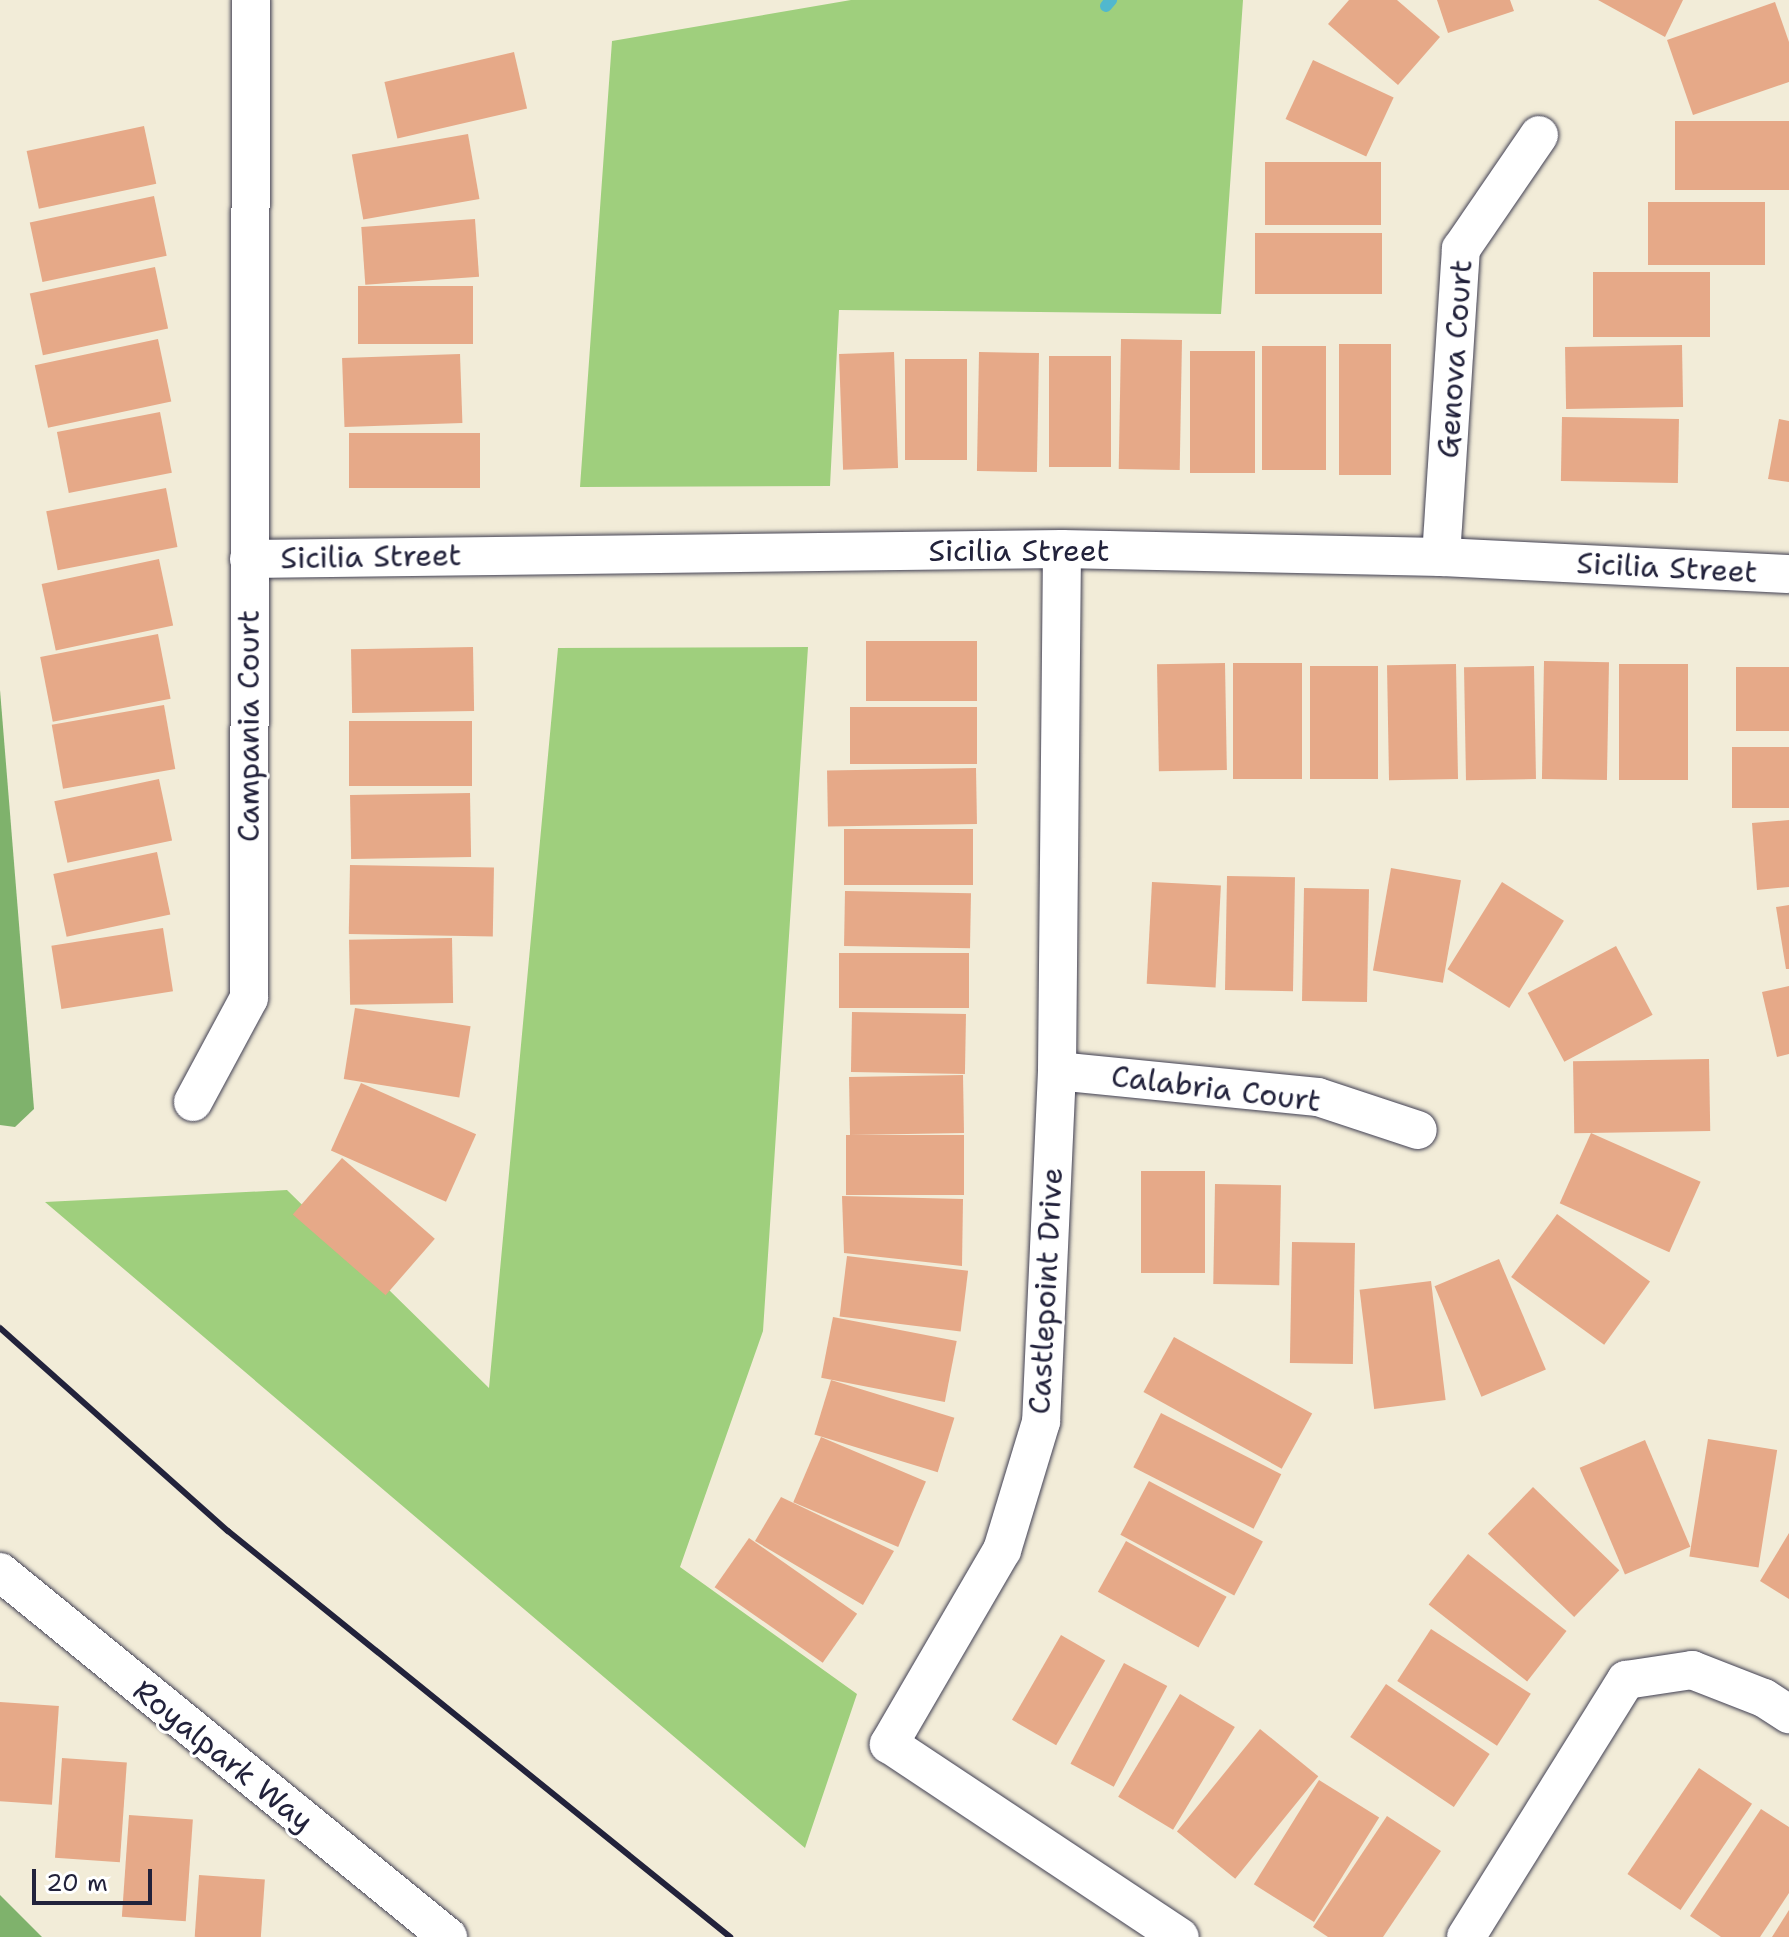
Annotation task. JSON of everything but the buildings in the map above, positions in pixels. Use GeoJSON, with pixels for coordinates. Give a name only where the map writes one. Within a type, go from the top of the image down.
{"type":"FeatureCollection","features":[{"type":"Feature","properties":{"kind":"street","name":"Campania Court"},"geometry":{"type":"LineString","coordinates":[[193,1102],[249,998],[251,0]]}},
{"type":"Feature","properties":{"kind":"street","name":"Genova Court"},"geometry":{"type":"LineString","coordinates":[[1441,557],[1461,249],[1539,135]]}},
{"type":"Feature","properties":{"kind":"street","name":"Sicilia Street"},"geometry":{"type":"LineString","coordinates":[[249,559],[1062,549],[1441,557],[1789,574]]}},
{"type":"Feature","properties":{"kind":"street","name":"Castlepoint Drive"},"geometry":{"type":"LineString","coordinates":[[1062,549],[1057,1071],[1041,1422],[1002,1550],[889,1744],[1180,1937]]}},
{"type":"Feature","properties":{"kind":"street","name":"Calabria Court"},"geometry":{"type":"LineString","coordinates":[[1057,1071],[1318,1097],[1418,1130]]}},
{"type":"Feature","properties":{"kind":"street","name":"Royalpark Way"},"geometry":{"type":"LineString","coordinates":[[0,1572],[448,1937]]}},
{"type":"Feature","properties":{"kind":"street"},"geometry":{"type":"LineString","coordinates":[[1466,1937],[1626,1680],[1692,1670],[1764,1698],[1789,1714]]}},
{"type":"Feature","properties":{"kind":"green space"},"geometry":{"type":"Polygon","coordinates":[[[851,0],[1243,0],[1221,314],[839,310],[830,486],[580,487],[612,41],[851,0]]]}},
{"type":"Feature","properties":{"kind":"green space"},"geometry":{"type":"Polygon","coordinates":[[[808,647],[763,1331],[680,1567],[857,1694],[805,1848],[45,1202],[287,1190],[489,1388],[558,648],[808,647]]]}},
{"type":"Feature","properties":{"kind":"green space"},"geometry":{"type":"Polygon","coordinates":[[[0,690],[34,1109],[15,1127],[0,1125],[0,690]]]}},
{"type":"Feature","properties":{"kind":"green space"},"geometry":{"type":"Polygon","coordinates":[[[0,1895],[42,1937],[0,1937],[0,1895]]]}},
{"type":"Feature","properties":{"kind":"waterway"},"geometry":{"type":"LineString","coordinates":[[1106,6],[1111,0]]}},
{"type":"Feature","properties":{"kind":"railway"},"geometry":{"type":"LineString","coordinates":[[0,1328],[228,1531],[730,1937]]}}]}
